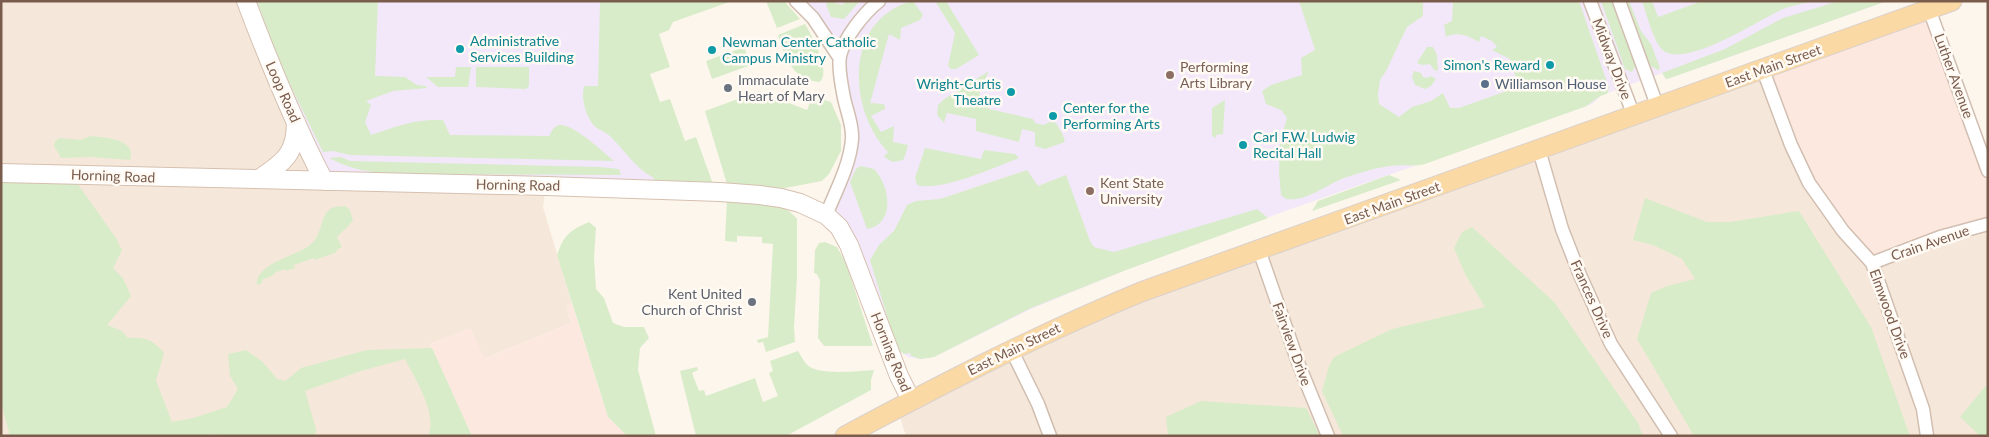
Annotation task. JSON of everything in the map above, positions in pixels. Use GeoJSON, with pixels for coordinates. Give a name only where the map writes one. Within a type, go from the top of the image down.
{"type":"FeatureCollection","features":[{"type":"Feature","properties":{"kind":"main road","name":"East Main Street"},"geometry":{"type":"LineString","coordinates":[[845,436],[1012,349],[1082,316],[1141,292],[1952,1]]}},
{"type":"Feature","properties":{"kind":"street","name":"Loop Road"},"geometry":{"type":"LineString","coordinates":[[246,1],[261,41],[324,181]]}},
{"type":"Feature","properties":{"kind":"street"},"geometry":{"type":"LineString","coordinates":[[796,1],[813,18],[840,57],[844,96],[852,126],[850,153],[826,215]]}},
{"type":"Feature","properties":{"kind":"street"},"geometry":{"type":"LineString","coordinates":[[840,57],[853,28],[879,1]]}},
{"type":"Feature","properties":{"kind":"street","name":"Midway Drive"},"geometry":{"type":"LineString","coordinates":[[1590,1],[1634,116]]}},
{"type":"Feature","properties":{"kind":"street","name":"Midway Drive"},"geometry":{"type":"LineString","coordinates":[[1619,1],[1658,108]]}},
{"type":"Feature","properties":{"kind":"street","name":"Luther Avenue"},"geometry":{"type":"LineString","coordinates":[[1929,9],[1988,171]]}},
{"type":"Feature","properties":{"kind":"street","name":"Elmwood Drive"},"geometry":{"type":"LineString","coordinates":[[1763,70],[1795,154],[1809,183],[1843,231],[1872,263],[1923,408],[1927,436]]}},
{"type":"Feature","properties":{"kind":"street"},"geometry":{"type":"LineString","coordinates":[[259,179],[276,167],[287,156],[296,138],[296,121]]}},
{"type":"Feature","properties":{"kind":"street","name":"Frances Drive"},"geometry":{"type":"LineString","coordinates":[[1539,150],[1562,229],[1580,276],[1612,344],[1671,436]]}},
{"type":"Feature","properties":{"kind":"street","name":"Horning Road"},"geometry":{"type":"LineString","coordinates":[[1,173],[546,186],[720,192],[781,198],[800,203],[826,215],[839,227],[849,245],[899,376],[911,400]]}},
{"type":"Feature","properties":{"kind":"street","name":"Crain Avenue"},"geometry":{"type":"LineString","coordinates":[[1872,263],[1940,237],[1988,224]]}},
{"type":"Feature","properties":{"kind":"street","name":"Fairview Drive"},"geometry":{"type":"LineString","coordinates":[[1259,250],[1299,365],[1328,436]]}},
{"type":"Feature","properties":{"kind":"street"},"geometry":{"type":"LineString","coordinates":[[1012,349],[1038,404],[1050,436]]}},
{"type":"Feature","properties":{"kind":"shaded area"},"geometry":{"type":"Polygon","coordinates":[[[1,1],[246,1],[546,186],[543,207],[572,304],[566,306],[571,323],[484,359],[471,330],[468,329],[430,344],[472,436],[1,436],[1,1]]]}},
{"type":"Feature","properties":{"kind":"shaded area"},"geometry":{"type":"Polygon","coordinates":[[[246,1],[625,1],[663,189],[324,181],[246,1]]]}},
{"type":"Feature","properties":{"kind":"shaded area","name":"Kent State University"},"geometry":{"type":"Polygon","coordinates":[[[796,1],[1887,1],[1673,77],[1666,79],[1662,73],[1602,95],[1592,104],[1288,210],[1126,270],[1031,309],[934,357],[921,359],[908,357],[897,349],[826,215],[850,153],[839,57],[796,1]]]}},
{"type":"Feature","properties":{"kind":"shaded area"},"geometry":{"type":"Polygon","coordinates":[[[1929,9],[1988,171],[1988,224],[1872,263],[1827,211],[1763,70],[1929,9]]]}},
{"type":"Feature","properties":{"kind":"shaded area"},"geometry":{"type":"Polygon","coordinates":[[[1763,70],[1988,224],[1988,436],[906,436],[897,408],[1011,349],[1763,70]]]}},
{"type":"Feature","properties":{"kind":"shaded area"},"geometry":{"type":"Polygon","coordinates":[[[572,304],[608,417],[627,436],[472,436],[430,344],[468,329],[471,330],[485,359],[571,323],[566,306],[572,304]]]}},
{"type":"Feature","properties":{"kind":"green space"},"geometry":{"type":"Polygon","coordinates":[[[257,1],[378,1],[375,76],[405,77],[417,85],[426,86],[427,88],[393,91],[366,101],[371,105],[365,122],[371,135],[406,124],[432,120],[443,120],[450,135],[549,136],[553,129],[559,125],[580,133],[614,161],[350,155],[333,151],[323,152],[280,64],[257,1]]]}},
{"type":"Feature","properties":{"kind":"green space"},"geometry":{"type":"Polygon","coordinates":[[[600,1],[732,1],[673,22],[669,30],[659,34],[670,67],[650,74],[660,102],[670,99],[685,141],[696,137],[713,184],[654,182],[654,178],[636,165],[611,137],[592,123],[584,105],[583,91],[584,86],[598,86],[600,1]]]}},
{"type":"Feature","properties":{"kind":"green space"},"geometry":{"type":"Polygon","coordinates":[[[766,1],[784,1],[800,19],[777,28],[766,1]]]}},
{"type":"Feature","properties":{"kind":"green space"},"geometry":{"type":"Polygon","coordinates":[[[829,1],[842,5],[846,1],[860,1],[844,19],[831,17],[826,4],[829,1]]]}},
{"type":"Feature","properties":{"kind":"green space"},"geometry":{"type":"Polygon","coordinates":[[[913,1],[923,15],[920,20],[901,28],[900,40],[889,34],[870,103],[883,104],[885,106],[885,109],[871,116],[881,132],[894,126],[893,142],[908,145],[903,160],[893,162],[884,157],[888,152],[874,134],[865,113],[860,90],[859,67],[864,45],[874,26],[890,11],[913,1]]]}},
{"type":"Feature","properties":{"kind":"green space"},"geometry":{"type":"Polygon","coordinates":[[[935,1],[946,1],[979,55],[956,69],[951,69],[948,66],[955,33],[935,1]]]}},
{"type":"Feature","properties":{"kind":"green space"},"geometry":{"type":"Polygon","coordinates":[[[1299,1],[1423,1],[1423,16],[1407,27],[1380,80],[1379,104],[1399,117],[1412,107],[1431,101],[1443,93],[1450,108],[1459,108],[1512,89],[1510,81],[1516,78],[1510,59],[1492,50],[1497,47],[1492,41],[1481,36],[1479,42],[1459,34],[1446,37],[1444,25],[1452,21],[1453,1],[1579,1],[1609,88],[1607,94],[1584,107],[1425,164],[1394,165],[1373,169],[1344,178],[1308,196],[1286,199],[1281,195],[1279,172],[1280,142],[1287,118],[1281,110],[1266,104],[1262,91],[1271,85],[1302,75],[1301,58],[1315,50],[1299,1]]]}},
{"type":"Feature","properties":{"kind":"green space"},"geometry":{"type":"Polygon","coordinates":[[[1601,1],[1613,1],[1636,65],[1632,72],[1625,69],[1601,1]]]}},
{"type":"Feature","properties":{"kind":"green space"},"geometry":{"type":"Polygon","coordinates":[[[1624,1],[1629,1],[1641,31],[1651,44],[1660,68],[1658,70],[1649,65],[1624,1]]]}},
{"type":"Feature","properties":{"kind":"green space"},"geometry":{"type":"Polygon","coordinates":[[[1642,1],[1652,1],[1658,17],[1702,1],[1815,1],[1785,8],[1701,50],[1684,54],[1670,54],[1657,43],[1642,1]]]}},
{"type":"Feature","properties":{"kind":"green space"},"geometry":{"type":"Polygon","coordinates":[[[1839,1],[1887,1],[1673,77],[1666,79],[1662,73],[1725,49],[1783,18],[1839,1]]]}},
{"type":"Feature","properties":{"kind":"green space"},"geometry":{"type":"Polygon","coordinates":[[[805,24],[816,44],[822,62],[823,77],[820,82],[811,81],[803,77],[791,66],[778,35],[805,24]]]}},
{"type":"Feature","properties":{"kind":"green space"},"geometry":{"type":"Polygon","coordinates":[[[744,47],[751,65],[712,79],[706,61],[744,47]]]}},
{"type":"Feature","properties":{"kind":"green space"},"geometry":{"type":"Polygon","coordinates":[[[1427,47],[1433,47],[1437,55],[1438,71],[1434,70],[1430,64],[1422,65],[1417,63],[1427,47]]]}},
{"type":"Feature","properties":{"kind":"green space"},"geometry":{"type":"Polygon","coordinates":[[[456,67],[471,67],[468,87],[438,87],[426,77],[455,77],[456,67]]]}},
{"type":"Feature","properties":{"kind":"green space"},"geometry":{"type":"Polygon","coordinates":[[[476,67],[529,67],[529,86],[526,89],[476,87],[476,67]]]}},
{"type":"Feature","properties":{"kind":"green space"},"geometry":{"type":"Polygon","coordinates":[[[989,71],[979,93],[989,109],[1033,119],[1035,123],[1044,125],[1049,122],[1056,123],[1065,142],[1045,149],[1035,146],[1035,132],[1022,129],[1019,142],[976,131],[976,119],[947,113],[944,123],[937,115],[938,105],[989,71]]]}},
{"type":"Feature","properties":{"kind":"green space"},"geometry":{"type":"Polygon","coordinates":[[[1414,71],[1421,73],[1423,77],[1431,76],[1436,79],[1431,86],[1425,89],[1415,85],[1412,77],[1414,71]]]}},
{"type":"Feature","properties":{"kind":"green space"},"geometry":{"type":"Polygon","coordinates":[[[760,91],[762,95],[766,94],[807,110],[812,96],[831,102],[841,125],[841,151],[829,174],[822,181],[785,188],[731,187],[727,184],[705,111],[760,91]]]}},
{"type":"Feature","properties":{"kind":"green space"},"geometry":{"type":"Polygon","coordinates":[[[1225,100],[1223,134],[1216,135],[1216,138],[1212,136],[1212,108],[1225,100]]]}},
{"type":"Feature","properties":{"kind":"green space"},"geometry":{"type":"Polygon","coordinates":[[[90,136],[110,138],[124,143],[131,153],[130,160],[91,157],[61,158],[54,146],[55,141],[60,138],[81,140],[90,136]]]}},
{"type":"Feature","properties":{"kind":"green space"},"geometry":{"type":"Polygon","coordinates":[[[925,148],[981,159],[984,150],[1015,154],[1019,158],[953,182],[927,186],[917,185],[915,178],[925,148]]]}},
{"type":"Feature","properties":{"kind":"green space"},"geometry":{"type":"Polygon","coordinates":[[[341,157],[350,161],[599,167],[619,169],[621,175],[398,174],[362,170],[346,166],[329,158],[341,157]]]}},
{"type":"Feature","properties":{"kind":"green space"},"geometry":{"type":"Polygon","coordinates":[[[861,166],[874,169],[879,176],[884,184],[887,203],[883,220],[876,226],[867,229],[850,182],[856,169],[861,166]]]}},
{"type":"Feature","properties":{"kind":"green space"},"geometry":{"type":"Polygon","coordinates":[[[1027,170],[1038,186],[1066,175],[1090,241],[1094,247],[1114,252],[1257,209],[1268,218],[1126,270],[1031,308],[934,357],[921,359],[911,356],[910,353],[904,354],[897,349],[870,260],[879,245],[894,231],[907,205],[916,201],[940,199],[1027,170]]]}},
{"type":"Feature","properties":{"kind":"green space"},"geometry":{"type":"Polygon","coordinates":[[[1389,175],[1401,180],[1312,211],[1318,201],[1389,175]]]}},
{"type":"Feature","properties":{"kind":"green space"},"geometry":{"type":"Polygon","coordinates":[[[1,180],[77,183],[116,238],[122,250],[113,268],[123,278],[131,296],[107,325],[122,331],[128,338],[149,340],[164,353],[156,381],[172,422],[193,418],[227,407],[238,389],[230,376],[228,354],[246,350],[263,362],[277,379],[285,381],[301,368],[367,350],[432,348],[472,436],[428,436],[430,418],[428,407],[405,359],[361,371],[305,391],[316,429],[315,436],[226,436],[214,434],[197,436],[10,436],[1,402],[1,180]]]}},
{"type":"Feature","properties":{"kind":"green space"},"geometry":{"type":"Polygon","coordinates":[[[1645,198],[1707,222],[1730,222],[1799,211],[1871,327],[1910,436],[1694,436],[1637,339],[1651,293],[1667,286],[1695,279],[1682,259],[1653,245],[1633,240],[1645,198]]]}},
{"type":"Feature","properties":{"kind":"green space"},"geometry":{"type":"Polygon","coordinates":[[[727,200],[774,205],[783,208],[797,219],[795,342],[766,352],[763,342],[758,343],[757,340],[768,337],[773,244],[762,243],[762,237],[737,236],[737,242],[725,241],[727,200]]]}},
{"type":"Feature","properties":{"kind":"green space"},"geometry":{"type":"Polygon","coordinates":[[[345,206],[350,210],[353,221],[337,237],[342,247],[336,250],[337,252],[294,265],[295,268],[286,271],[285,269],[274,273],[274,275],[262,280],[262,283],[257,285],[261,272],[267,267],[306,248],[312,243],[319,233],[324,217],[330,209],[345,206]]]}},
{"type":"Feature","properties":{"kind":"green space"},"geometry":{"type":"Polygon","coordinates":[[[589,222],[596,228],[594,258],[596,289],[604,298],[613,323],[624,327],[644,327],[649,338],[640,348],[638,370],[656,436],[627,436],[608,417],[557,255],[568,234],[589,222]]]}},
{"type":"Feature","properties":{"kind":"green space"},"geometry":{"type":"Polygon","coordinates":[[[1472,227],[1555,303],[1638,423],[1643,436],[1343,436],[1322,391],[1329,366],[1334,357],[1392,329],[1485,307],[1465,274],[1454,248],[1462,232],[1472,227]]]}},
{"type":"Feature","properties":{"kind":"green space"},"geometry":{"type":"Polygon","coordinates":[[[825,242],[837,247],[846,263],[873,346],[824,346],[818,338],[820,280],[817,274],[814,273],[815,250],[819,243],[825,242]]]}},
{"type":"Feature","properties":{"kind":"green space"},"geometry":{"type":"Polygon","coordinates":[[[798,351],[806,364],[823,371],[874,370],[871,390],[786,436],[696,436],[680,371],[697,367],[698,370],[692,373],[699,391],[704,390],[706,396],[755,378],[763,402],[778,396],[769,373],[773,371],[770,361],[798,351]]]}},
{"type":"Feature","properties":{"kind":"green space"},"geometry":{"type":"Polygon","coordinates":[[[1988,383],[1988,436],[1980,436],[1960,417],[1988,383]]]}},
{"type":"Feature","properties":{"kind":"green space"},"geometry":{"type":"Polygon","coordinates":[[[1201,401],[1306,408],[1320,436],[1168,436],[1166,417],[1201,401]]]}},
{"type":"Feature","properties":{"kind":"place","name":"Administrative Services Building"},"geometry":{"type":"Point","coordinates":[460,49]}},
{"type":"Feature","properties":{"kind":"place","name":"Newman Center Catholic Campus Ministry"},"geometry":{"type":"Point","coordinates":[712,50]}},
{"type":"Feature","properties":{"kind":"place","name":"Simon's Reward"},"geometry":{"type":"Point","coordinates":[1550,65]}},
{"type":"Feature","properties":{"kind":"place","name":"Performing Arts Library"},"geometry":{"type":"Point","coordinates":[1170,75]}},
{"type":"Feature","properties":{"kind":"place","name":"Williamson House"},"geometry":{"type":"Point","coordinates":[1485,84]}},
{"type":"Feature","properties":{"kind":"place","name":"Immaculate Heart of Mary"},"geometry":{"type":"Point","coordinates":[728,88]}},
{"type":"Feature","properties":{"kind":"place","name":"Wright-Curtis Theatre"},"geometry":{"type":"Point","coordinates":[1011,92]}},
{"type":"Feature","properties":{"kind":"place","name":"Center for the Performing Arts"},"geometry":{"type":"Point","coordinates":[1053,116]}},
{"type":"Feature","properties":{"kind":"place","name":"Carl F.W. Ludwig Recital Hall"},"geometry":{"type":"Point","coordinates":[1243,145]}},
{"type":"Feature","properties":{"kind":"place","name":"Kent State University"},"geometry":{"type":"Point","coordinates":[1090,191]}},
{"type":"Feature","properties":{"kind":"place","name":"Kent United Church of Christ"},"geometry":{"type":"Point","coordinates":[752,302]}}]}
